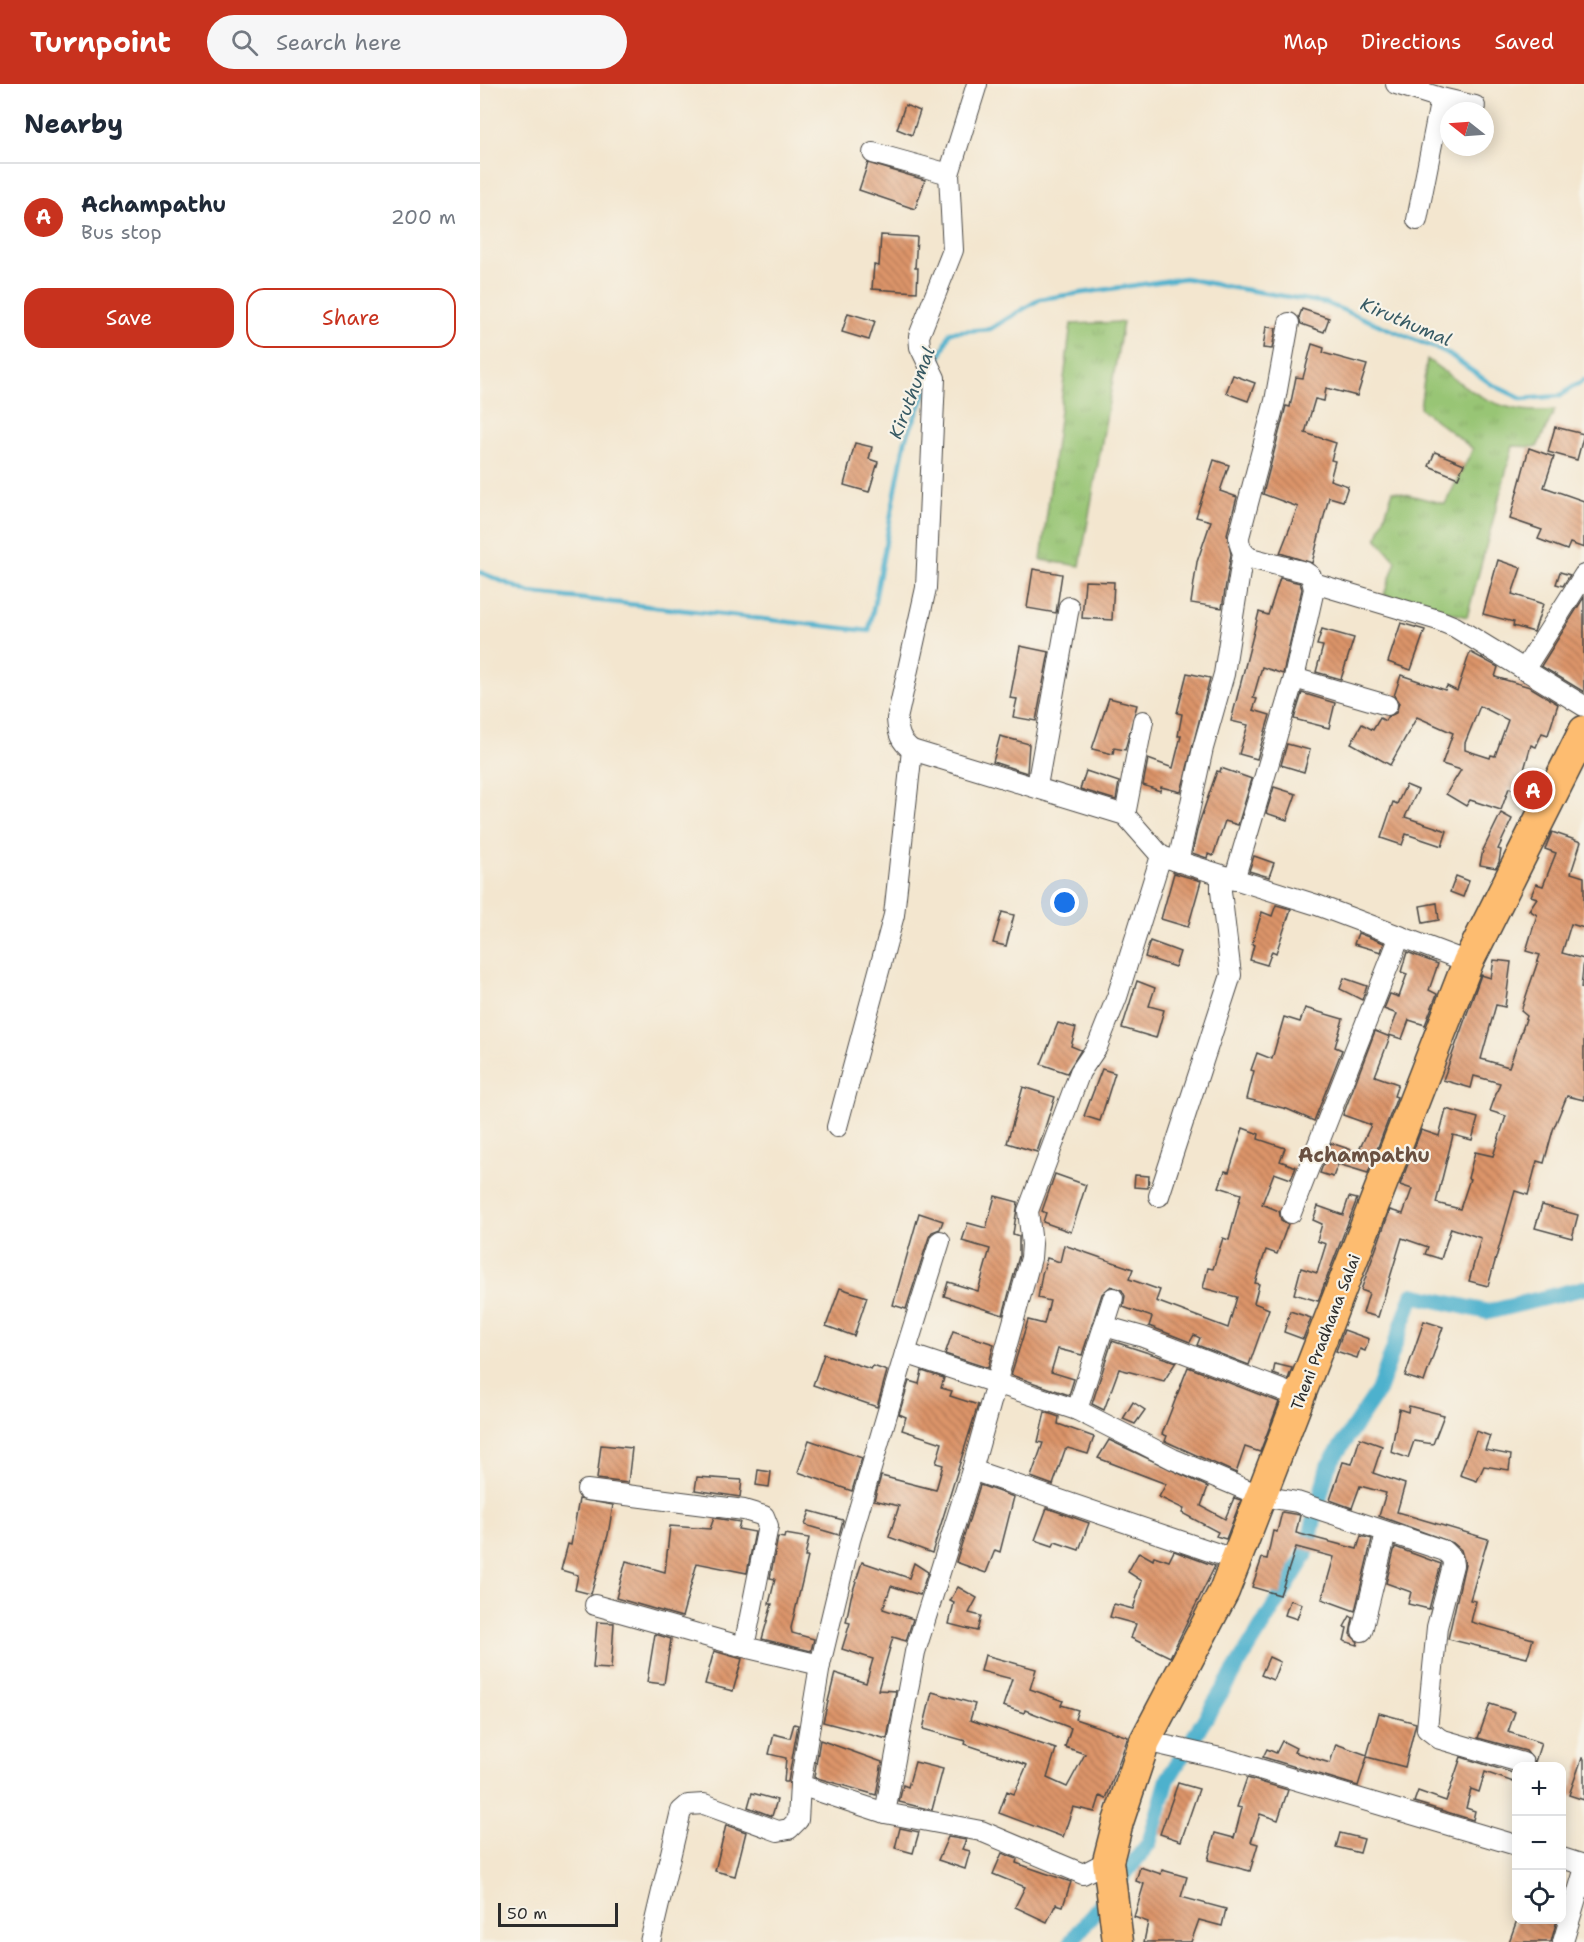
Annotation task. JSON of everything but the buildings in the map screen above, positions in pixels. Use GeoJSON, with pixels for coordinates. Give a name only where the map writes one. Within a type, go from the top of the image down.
{"type":"FeatureCollection","features":[{"type":"Feature","properties":{"kind":"main road","name":"Theni Pradhana Salai"},"geometry":{"type":"LineString","coordinates":[[1118,1942],[1108,1861],[1118,1822],[1159,1744],[1224,1591],[1468,962],[1584,731]]}},
{"type":"Feature","properties":{"kind":"street"},"geometry":{"type":"LineString","coordinates":[[977,84],[949,174],[953,250],[919,336],[920,347],[934,374],[926,588],[897,718],[898,732],[903,743],[912,750],[1037,786],[1125,815],[1170,859],[1317,905],[1468,962]]}},
{"type":"Feature","properties":{"kind":"street"},"geometry":{"type":"LineString","coordinates":[[1396,84],[1458,102]]}},
{"type":"Feature","properties":{"kind":"street"},"geometry":{"type":"LineString","coordinates":[[1418,220],[1441,98]]}},
{"type":"Feature","properties":{"kind":"street"},"geometry":{"type":"LineString","coordinates":[[873,153],[949,174]]}},
{"type":"Feature","properties":{"kind":"street"},"geometry":{"type":"LineString","coordinates":[[885,1813],[915,1652],[972,1470],[1031,1258],[1032,1244],[1028,1211],[1080,1072],[1097,1047],[1170,859],[1224,674],[1243,553],[1239,537],[1275,401],[1289,323]]}},
{"type":"Feature","properties":{"kind":"street"},"geometry":{"type":"LineString","coordinates":[[1159,1196],[1232,975],[1221,891],[1294,678],[1314,583],[1311,576],[1305,572],[1250,558],[1243,553]]}},
{"type":"Feature","properties":{"kind":"street"},"geometry":{"type":"LineString","coordinates":[[1524,670],[1584,574]]}},
{"type":"Feature","properties":{"kind":"street"},"geometry":{"type":"LineString","coordinates":[[1314,583],[1438,620],[1584,706]]}},
{"type":"Feature","properties":{"kind":"street"},"geometry":{"type":"LineString","coordinates":[[1037,786],[1069,607]]}},
{"type":"Feature","properties":{"kind":"street"},"geometry":{"type":"LineString","coordinates":[[1294,678],[1387,705]]}},
{"type":"Feature","properties":{"kind":"street"},"geometry":{"type":"LineString","coordinates":[[1125,815],[1143,721]]}},
{"type":"Feature","properties":{"kind":"street"},"geometry":{"type":"LineString","coordinates":[[837,1127],[894,915],[912,750]]}},
{"type":"Feature","properties":{"kind":"street"},"geometry":{"type":"LineString","coordinates":[[1290,1213],[1400,936]]}},
{"type":"Feature","properties":{"kind":"street"},"geometry":{"type":"LineString","coordinates":[[650,1942],[681,1811],[688,1805],[704,1804],[778,1831],[789,1829],[798,1820],[800,1785],[820,1665],[850,1540],[940,1241]]}},
{"type":"Feature","properties":{"kind":"street"},"geometry":{"type":"LineString","coordinates":[[1077,1410],[1113,1298]]}},
{"type":"Feature","properties":{"kind":"street"},"geometry":{"type":"LineString","coordinates":[[1104,1326],[1143,1337],[1300,1397]]}},
{"type":"Feature","properties":{"kind":"street"},"geometry":{"type":"LineString","coordinates":[[905,1353],[1077,1410],[1173,1459],[1261,1496],[1297,1502],[1327,1514],[1445,1551],[1452,1558],[1452,1564],[1435,1637],[1427,1729],[1440,1739],[1520,1762]]}},
{"type":"Feature","properties":{"kind":"street"},"geometry":{"type":"LineString","coordinates":[[972,1470],[1236,1560]]}},
{"type":"Feature","properties":{"kind":"street"},"geometry":{"type":"LineString","coordinates":[[586,1490],[744,1510],[764,1516],[768,1526],[744,1647]]}},
{"type":"Feature","properties":{"kind":"street"},"geometry":{"type":"LineString","coordinates":[[1362,1630],[1386,1533]]}},
{"type":"Feature","properties":{"kind":"street"},"geometry":{"type":"LineString","coordinates":[[595,1605],[744,1647],[820,1665]]}},
{"type":"Feature","properties":{"kind":"street"},"geometry":{"type":"LineString","coordinates":[[1159,1744],[1194,1754],[1228,1760],[1349,1794],[1512,1844]]}},
{"type":"Feature","properties":{"kind":"street"},"geometry":{"type":"LineString","coordinates":[[800,1785],[885,1813],[981,1832],[1083,1874],[1108,1861]]}},
{"type":"Feature","properties":{"kind":"street"},"geometry":{"type":"LineString","coordinates":[[1566,1859],[1584,1865]]}},
{"type":"Feature","properties":{"kind":"street"},"geometry":{"type":"LineString","coordinates":[[1563,1942],[1584,1871]]}},
{"type":"Feature","properties":{"kind":"green space"},"geometry":{"type":"Polygon","coordinates":[[[1123,322],[1080,566],[1041,560],[1071,324],[1123,322]]]}},
{"type":"Feature","properties":{"kind":"green space"},"geometry":{"type":"Polygon","coordinates":[[[1427,359],[1471,391],[1501,405],[1535,411],[1555,410],[1537,447],[1513,446],[1467,617],[1384,595],[1396,561],[1377,539],[1393,491],[1445,504],[1473,449],[1420,408],[1427,359]]]}},
{"type":"Feature","properties":{"kind":"waterway","name":"Kiruthumal"},"geometry":{"type":"LineString","coordinates":[[937,365],[950,332],[990,329],[1040,299],[1185,278],[1326,303],[1447,353],[1491,384],[1522,399],[1559,396],[1584,380]]}},
{"type":"Feature","properties":{"kind":"waterway","name":"Kiruthumal"},"geometry":{"type":"LineString","coordinates":[[480,572],[530,593],[869,631],[905,441],[927,389]]}},
{"type":"Feature","properties":{"kind":"waterway"},"geometry":{"type":"LineString","coordinates":[[1071,1942],[1149,1843],[1168,1779],[1305,1556],[1328,1466],[1378,1391],[1413,1295],[1488,1312],[1584,1288]]}},
{"type":"Feature","properties":{"kind":"place","name":"Achampathu"},"geometry":{"type":"Point","coordinates":[1533,790]}},
{"type":"Feature","properties":{"kind":"district","name":"Achampathu"},"geometry":{"type":"Point","coordinates":[1364,1155]}}]}
